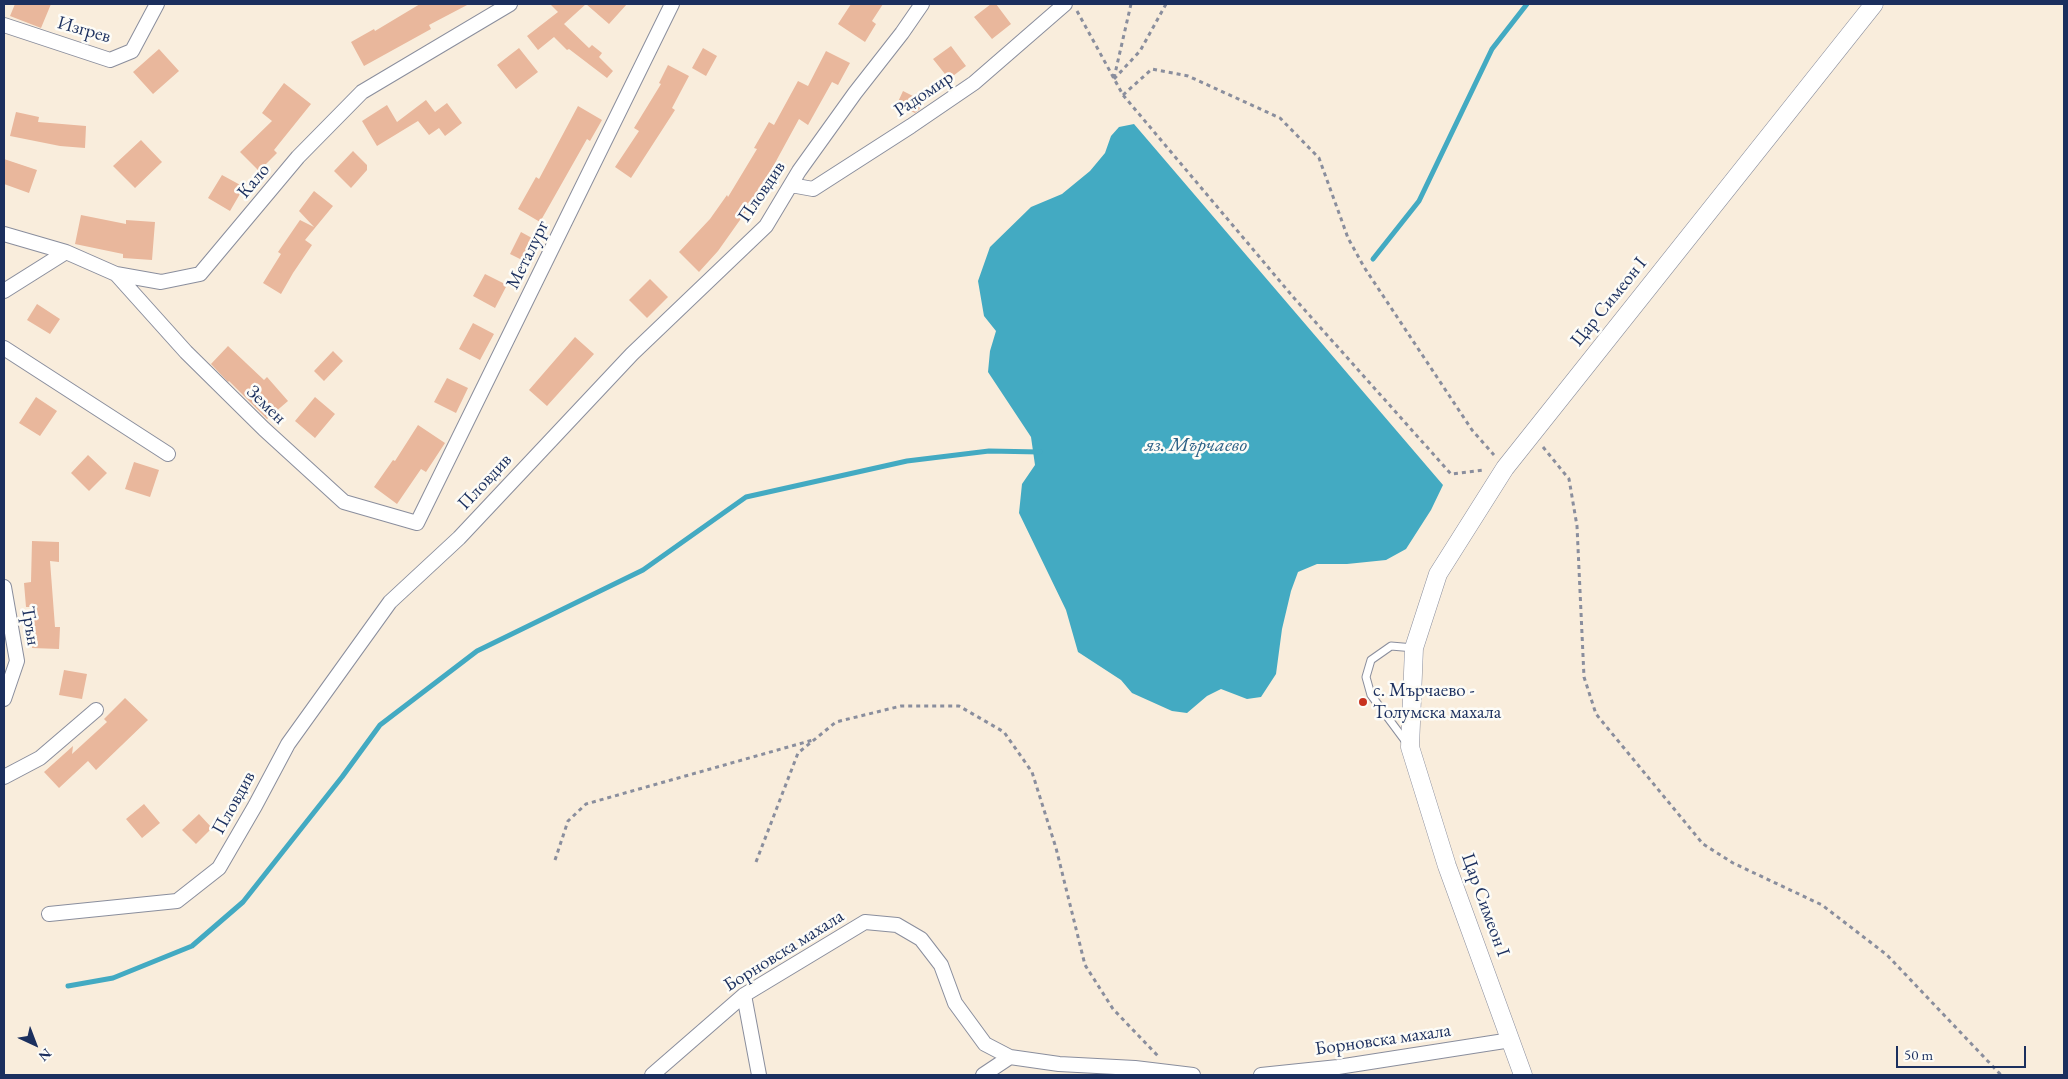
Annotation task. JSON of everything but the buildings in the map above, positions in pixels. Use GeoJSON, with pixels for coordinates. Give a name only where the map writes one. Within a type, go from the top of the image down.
{"type":"FeatureCollection","features":[{"type":"Feature","properties":{"kind":"street","name":"Изгрев"},"geometry":{"type":"LineString","coordinates":[[4,25],[110,60],[132,50],[157,4]]}},
{"type":"Feature","properties":{"kind":"street","name":"Кало"},"geometry":{"type":"LineString","coordinates":[[4,234],[66,252],[116,274],[161,282],[200,274],[298,157],[362,92],[510,4]]}},
{"type":"Feature","properties":{"kind":"street","name":"Металург"},"geometry":{"type":"LineString","coordinates":[[417,523],[672,4]]}},
{"type":"Feature","properties":{"kind":"street","name":"Пловдив"},"geometry":{"type":"LineString","coordinates":[[49,914],[177,902],[219,868],[288,744],[390,602],[459,538],[632,354],[766,226],[791,184],[855,93],[922,4]]}},
{"type":"Feature","properties":{"kind":"street","name":"Радомир"},"geometry":{"type":"LineString","coordinates":[[791,184],[813,189],[911,126],[974,83],[1066,4]]}},
{"type":"Feature","properties":{"kind":"street","name":"Цар Симеон I"},"geometry":{"type":"LineString","coordinates":[[1523,1075],[1512,1040],[1447,866],[1410,747],[1414,648],[1438,574],[1505,468],[1874,4]]}},
{"type":"Feature","properties":{"kind":"street"},"geometry":{"type":"LineString","coordinates":[[4,292],[66,252]]}},
{"type":"Feature","properties":{"kind":"street","name":"Земен"},"geometry":{"type":"LineString","coordinates":[[116,274],[186,352],[264,430],[344,502],[417,523]]}},
{"type":"Feature","properties":{"kind":"street"},"geometry":{"type":"LineString","coordinates":[[4,348],[168,454]]}},
{"type":"Feature","properties":{"kind":"street","name":"Трън"},"geometry":{"type":"LineString","coordinates":[[4,587],[17,661],[4,698]]}},
{"type":"Feature","properties":{"kind":"street"},"geometry":{"type":"LineString","coordinates":[[4,777],[40,758],[96,710]]}},
{"type":"Feature","properties":{"kind":"street","name":"Борновска махала"},"geometry":{"type":"LineString","coordinates":[[652,1075],[744,995],[865,922],[897,925],[921,939],[941,965],[954,1003],[985,1044],[1010,1057],[1059,1064],[1134,1068],[1193,1075]]}},
{"type":"Feature","properties":{"kind":"street"},"geometry":{"type":"LineString","coordinates":[[744,995],[759,1075]]}},
{"type":"Feature","properties":{"kind":"street","name":"Борновска махала"},"geometry":{"type":"LineString","coordinates":[[1261,1075],[1338,1067],[1512,1040]]}},
{"type":"Feature","properties":{"kind":"street"},"geometry":{"type":"LineString","coordinates":[[982,1075],[1010,1057]]}},
{"type":"Feature","properties":{"kind":"lane"},"geometry":{"type":"LineString","coordinates":[[1410,747],[1371,695],[1366,677],[1371,660],[1390,646],[1414,648]]}},
{"type":"Feature","properties":{"kind":"path"},"geometry":{"type":"LineString","coordinates":[[1073,4],[1124,95],[1294,298],[1451,474],[1505,468]]}},
{"type":"Feature","properties":{"kind":"path"},"geometry":{"type":"LineString","coordinates":[[1114,79],[1131,4]]}},
{"type":"Feature","properties":{"kind":"path"},"geometry":{"type":"LineString","coordinates":[[1114,79],[1140,51],[1166,4]]}},
{"type":"Feature","properties":{"kind":"path"},"geometry":{"type":"LineString","coordinates":[[1124,95],[1152,69],[1188,76],[1280,118],[1319,158],[1348,238],[1364,267],[1472,430],[1505,468]]}},
{"type":"Feature","properties":{"kind":"path"},"geometry":{"type":"LineString","coordinates":[[1532,433],[1569,479],[1577,526],[1584,676],[1596,714],[1703,844],[1733,864],[1822,905],[1887,955],[2001,1075]]}},
{"type":"Feature","properties":{"kind":"path"},"geometry":{"type":"LineString","coordinates":[[756,862],[798,753],[836,722],[901,706],[959,706],[1004,732],[1032,772],[1056,848],[1084,965],[1113,1009],[1174,1073]]}},
{"type":"Feature","properties":{"kind":"path"},"geometry":{"type":"LineString","coordinates":[[555,860],[568,821],[586,804],[816,739]]}},
{"type":"Feature","properties":{"kind":"water","name":"яз. Мърчаево"},"geometry":{"type":"Polygon","coordinates":[[[1134,124],[1443,485],[1431,510],[1406,549],[1386,560],[1347,564],[1317,564],[1298,572],[1291,591],[1282,629],[1276,674],[1261,697],[1247,699],[1221,689],[1207,696],[1187,713],[1172,711],[1132,693],[1121,680],[1078,652],[1066,610],[1019,513],[1022,484],[1035,465],[1031,437],[988,372],[990,351],[996,331],[984,316],[978,281],[990,247],[1031,207],[1062,194],[1090,171],[1105,153],[1111,136],[1119,127],[1134,124]]]}},
{"type":"Feature","properties":{"kind":"waterway"},"geometry":{"type":"LineString","coordinates":[[1373,259],[1419,201],[1492,49],[1527,4]]}},
{"type":"Feature","properties":{"kind":"waterway"},"geometry":{"type":"LineString","coordinates":[[68,986],[113,978],[192,946],[243,902],[342,777],[380,725],[477,651],[643,570],[746,497],[907,461],[989,451],[1040,452]]}},
{"type":"Feature","properties":{"kind":"place","name":"с. Мърчаево - Толумска махала"},"geometry":{"type":"Point","coordinates":[1363,702]}}]}
